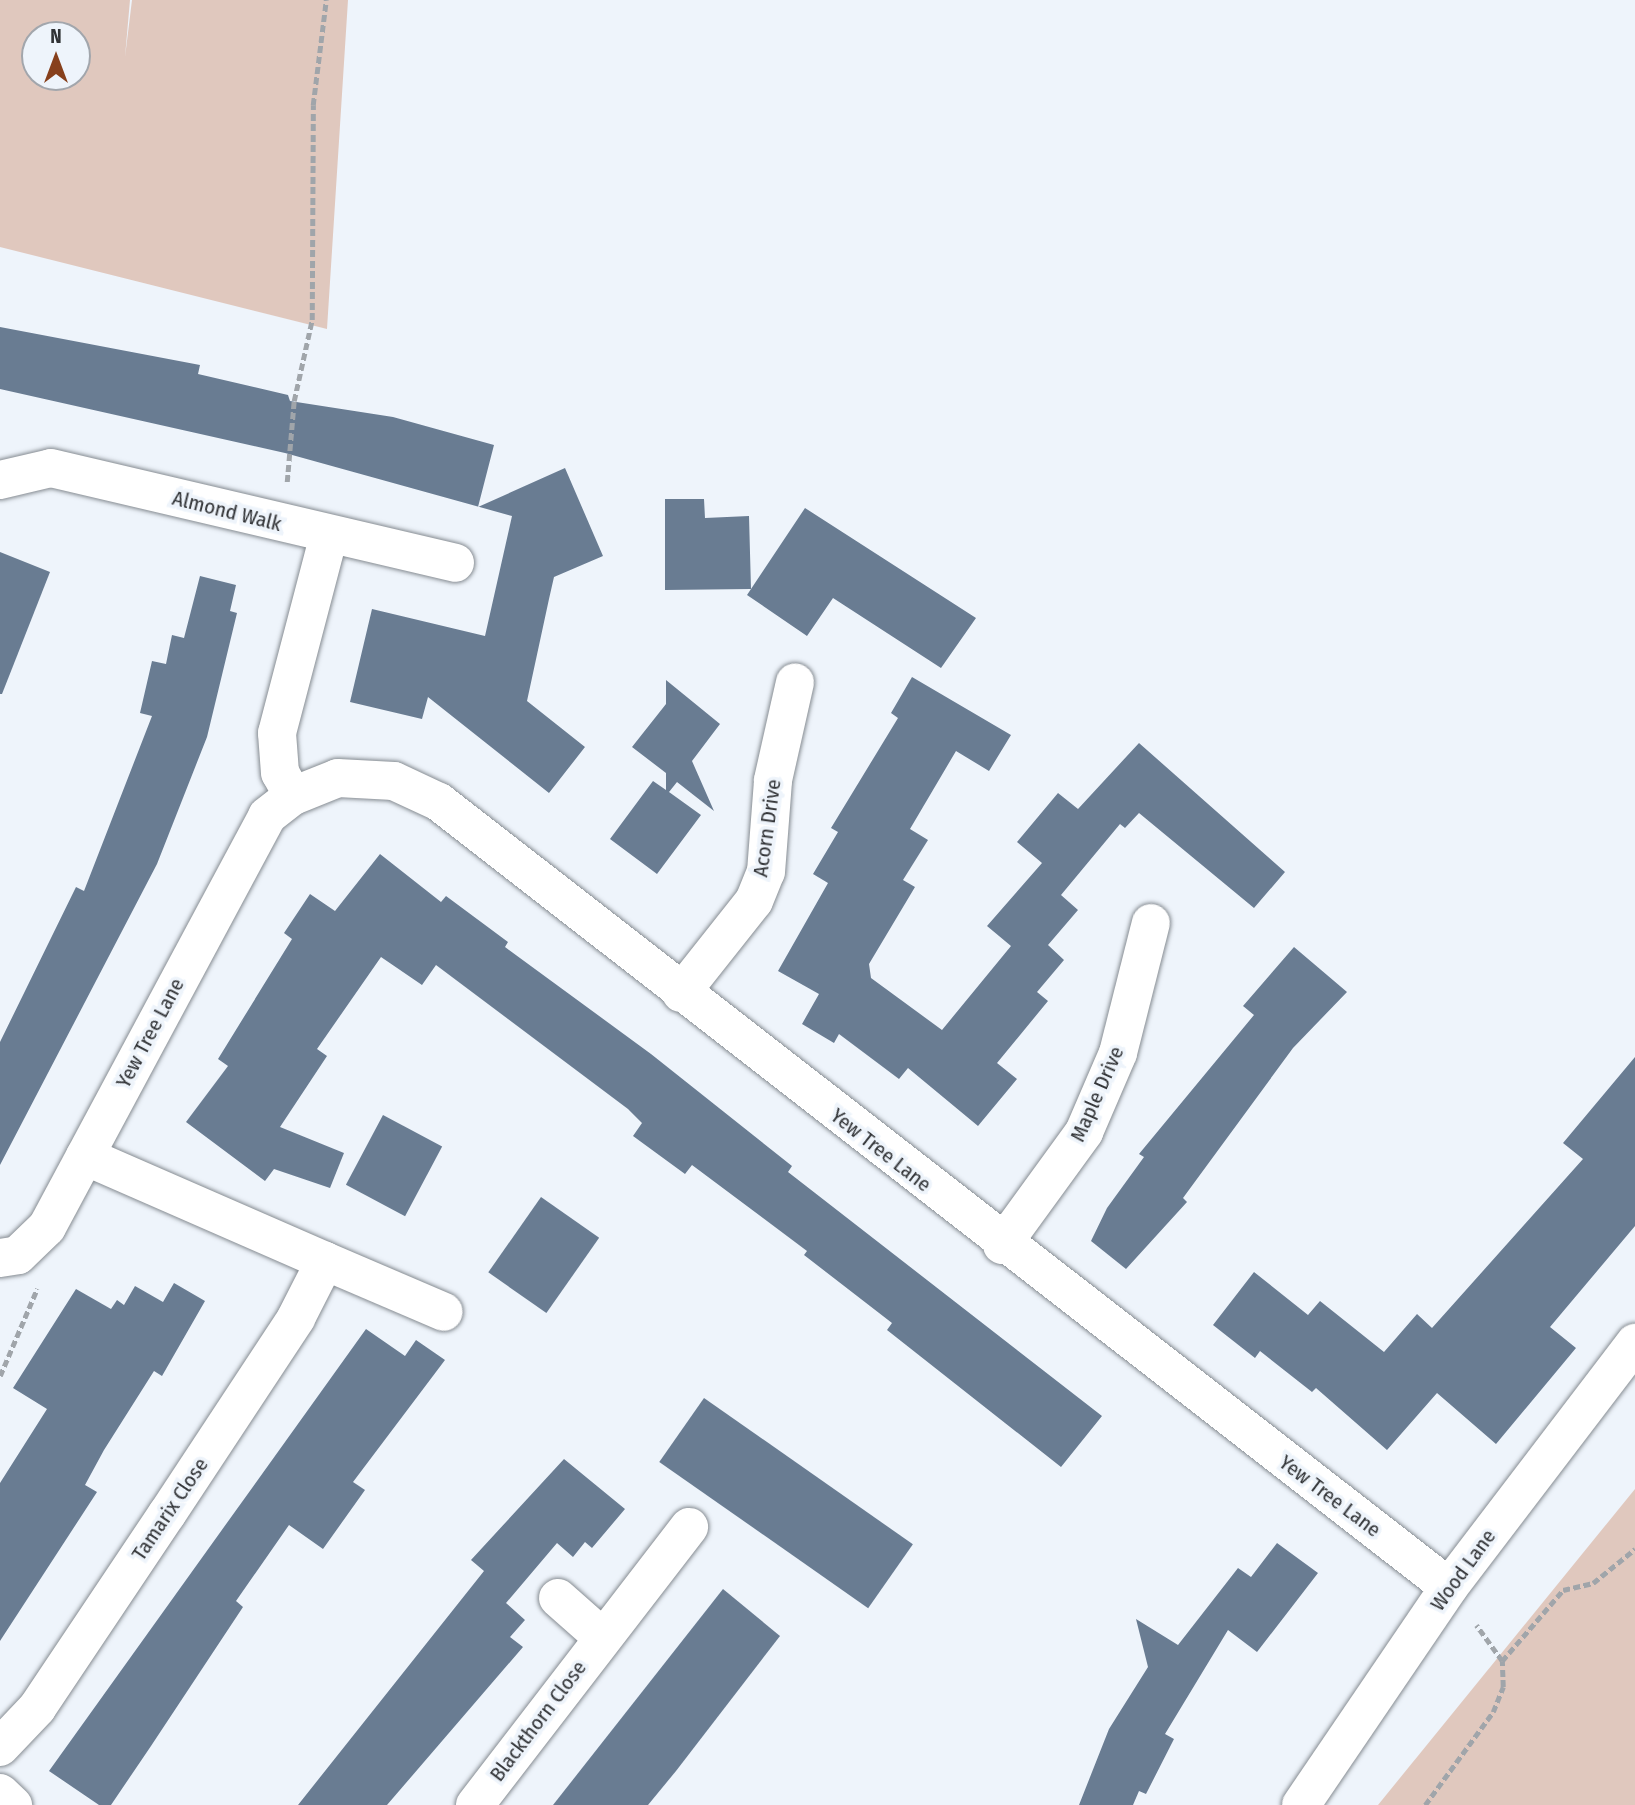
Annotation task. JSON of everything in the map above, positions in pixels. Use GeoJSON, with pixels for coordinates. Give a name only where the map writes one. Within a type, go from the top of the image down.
{"type":"FeatureCollection","features":[{"type":"Feature","properties":{"kind":"street","name":"Almond Walk"},"geometry":{"type":"LineString","coordinates":[[0,480],[51,468],[284,525],[455,563]]}},
{"type":"Feature","properties":{"kind":"street"},"geometry":{"type":"LineString","coordinates":[[293,796],[280,773],[277,733],[329,535]]}},
{"type":"Feature","properties":{"kind":"street","name":"Acorn Drive"},"geometry":{"type":"LineString","coordinates":[[681,993],[754,901],[766,872],[773,780],[795,682]]}},
{"type":"Feature","properties":{"kind":"street","name":"Yew Tree Lane"},"geometry":{"type":"LineString","coordinates":[[9,1256],[47,1227],[237,864],[267,816],[293,796],[338,778],[360,776],[394,781],[439,803],[1002,1245],[1449,1587]]}},
{"type":"Feature","properties":{"kind":"street","name":"Maple Drive"},"geometry":{"type":"LineString","coordinates":[[1002,1245],[1084,1132],[1118,1053],[1151,923]]}},
{"type":"Feature","properties":{"kind":"street"},"geometry":{"type":"LineString","coordinates":[[85,1156],[444,1312]]}},
{"type":"Feature","properties":{"kind":"street","name":"Tamarix Close"},"geometry":{"type":"LineString","coordinates":[[0,1747],[37,1708],[296,1318],[325,1261]]}},
{"type":"Feature","properties":{"kind":"street","name":"Wood Lane"},"geometry":{"type":"LineString","coordinates":[[1301,1805],[1449,1587],[1635,1343]]}},
{"type":"Feature","properties":{"kind":"street","name":"Blackthorn Close"},"geometry":{"type":"LineString","coordinates":[[475,1805],[601,1636],[689,1527]]}},
{"type":"Feature","properties":{"kind":"street"},"geometry":{"type":"LineString","coordinates":[[558,1598],[601,1636]]}},
{"type":"Feature","properties":{"kind":"street"},"geometry":{"type":"LineString","coordinates":[[0,1793],[13,1805]]}},
{"type":"Feature","properties":{"kind":"path"},"geometry":{"type":"LineString","coordinates":[[284,525],[294,401],[312,320],[313,105],[326,0]]}},
{"type":"Feature","properties":{"kind":"path"},"geometry":{"type":"LineString","coordinates":[[0,1376],[40,1295],[9,1256]]}},
{"type":"Feature","properties":{"kind":"path"},"geometry":{"type":"LineString","coordinates":[[1502,1661],[1532,1635],[1563,1590],[1593,1583],[1635,1549]]}},
{"type":"Feature","properties":{"kind":"path"},"geometry":{"type":"LineString","coordinates":[[1425,1805],[1493,1712],[1503,1688],[1502,1661],[1449,1587]]}},
{"type":"Feature","properties":{"kind":"shaded area"},"geometry":{"type":"Polygon","coordinates":[[[0,0],[130,0],[125,57],[132,0],[348,0],[327,329],[0,247],[0,0]]]}},
{"type":"Feature","properties":{"kind":"shaded area"},"geometry":{"type":"Polygon","coordinates":[[[1635,1489],[1635,1805],[1378,1805],[1635,1489]]]}},
{"type":"Feature","properties":{"kind":"building"},"geometry":{"type":"Polygon","coordinates":[[[0,327],[200,365],[198,374],[288,395],[290,401],[393,417],[494,445],[478,507],[285,453],[0,389],[0,327]]]}},
{"type":"Feature","properties":{"kind":"building"},"geometry":{"type":"Polygon","coordinates":[[[565,468],[603,556],[554,577],[527,701],[585,747],[549,793],[428,697],[422,719],[350,702],[372,609],[485,636],[512,516],[479,507],[565,468]]]}},
{"type":"Feature","properties":{"kind":"building"},"geometry":{"type":"Polygon","coordinates":[[[665,499],[704,499],[705,518],[749,516],[751,589],[665,590],[665,499]]]}},
{"type":"Feature","properties":{"kind":"building"},"geometry":{"type":"Polygon","coordinates":[[[805,508],[976,618],[941,668],[833,598],[807,636],[747,595],[805,508]]]}},
{"type":"Feature","properties":{"kind":"building"},"geometry":{"type":"Polygon","coordinates":[[[0,552],[50,572],[2,694],[0,694],[0,552]]]}},
{"type":"Feature","properties":{"kind":"building"},"geometry":{"type":"Polygon","coordinates":[[[200,576],[236,585],[230,611],[237,613],[207,737],[157,864],[0,1165],[0,1042],[76,887],[84,891],[152,716],[140,713],[152,661],[166,664],[172,635],[184,638],[200,576]]]}},
{"type":"Feature","properties":{"kind":"building"},"geometry":{"type":"Polygon","coordinates":[[[912,677],[1011,735],[989,771],[956,751],[910,829],[928,840],[903,880],[915,887],[869,964],[871,978],[942,1030],[1011,946],[987,926],[1042,863],[1017,842],[1058,793],[1078,809],[1139,743],[1285,872],[1254,908],[1139,813],[1125,828],[1120,824],[1061,895],[1078,910],[1048,945],[1064,960],[1037,992],[1048,1001],[997,1063],[1017,1079],[978,1126],[908,1068],[899,1079],[839,1034],[834,1043],[802,1024],[819,994],[778,971],[828,883],[813,874],[838,832],[831,828],[898,718],[891,713],[912,677]]]}},
{"type":"Feature","properties":{"kind":"building"},"geometry":{"type":"Polygon","coordinates":[[[666,680],[720,724],[692,761],[714,811],[677,782],[669,792],[701,815],[657,874],[610,839],[653,781],[666,790],[666,773],[632,747],[666,704],[666,680]]]}},
{"type":"Feature","properties":{"kind":"building"},"geometry":{"type":"Polygon","coordinates":[[[380,854],[441,902],[446,896],[508,942],[505,947],[651,1054],[792,1166],[788,1172],[1102,1416],[1061,1467],[887,1330],[892,1323],[804,1255],[807,1251],[692,1165],[685,1174],[633,1136],[642,1123],[628,1109],[436,965],[422,985],[381,957],[317,1049],[327,1056],[280,1127],[344,1153],[330,1188],[274,1169],[265,1181],[186,1122],[228,1066],[218,1059],[292,939],[284,933],[310,894],[335,911],[380,854]]]}},
{"type":"Feature","properties":{"kind":"building"},"geometry":{"type":"Polygon","coordinates":[[[1294,947],[1347,992],[1293,1048],[1183,1198],[1187,1202],[1126,1269],[1091,1241],[1107,1208],[1144,1157],[1139,1154],[1254,1015],[1243,1006],[1294,947]]]}},
{"type":"Feature","properties":{"kind":"building"},"geometry":{"type":"Polygon","coordinates":[[[1635,1057],[1635,1226],[1550,1327],[1576,1348],[1496,1444],[1437,1393],[1387,1450],[1316,1388],[1312,1392],[1260,1351],[1255,1358],[1213,1325],[1254,1272],[1308,1315],[1320,1301],[1384,1352],[1417,1314],[1432,1328],[1583,1159],[1563,1143],[1635,1057]]]}},
{"type":"Feature","properties":{"kind":"building"},"geometry":{"type":"Polygon","coordinates":[[[383,1115],[442,1146],[405,1216],[346,1185],[383,1115]]]}},
{"type":"Feature","properties":{"kind":"building"},"geometry":{"type":"Polygon","coordinates":[[[541,1197],[599,1238],[546,1313],[488,1272],[541,1197]]]}},
{"type":"Feature","properties":{"kind":"building"},"geometry":{"type":"Polygon","coordinates":[[[174,1283],[205,1301],[162,1376],[154,1371],[104,1450],[85,1485],[97,1492],[0,1641],[0,1483],[47,1409],[13,1388],[76,1289],[111,1309],[117,1300],[124,1305],[135,1286],[163,1302],[174,1283]]]}},
{"type":"Feature","properties":{"kind":"building"},"geometry":{"type":"Polygon","coordinates":[[[366,1329],[405,1356],[416,1340],[445,1360],[353,1482],[365,1490],[323,1549],[289,1525],[236,1601],[243,1607],[111,1805],[99,1805],[49,1771],[366,1329]]]}},
{"type":"Feature","properties":{"kind":"building"},"geometry":{"type":"Polygon","coordinates":[[[704,1398],[913,1544],[868,1608],[659,1462],[704,1398]]]}},
{"type":"Feature","properties":{"kind":"building"},"geometry":{"type":"Polygon","coordinates":[[[564,1459],[625,1509],[592,1548],[585,1542],[573,1557],[557,1543],[506,1603],[525,1620],[510,1637],[523,1647],[387,1805],[298,1805],[484,1571],[471,1560],[564,1459]]]}},
{"type":"Feature","properties":{"kind":"building"},"geometry":{"type":"Polygon","coordinates":[[[1277,1543],[1318,1573],[1257,1652],[1228,1630],[1165,1734],[1174,1739],[1146,1794],[1139,1791],[1133,1805],[1079,1805],[1109,1729],[1148,1667],[1136,1619],[1178,1645],[1238,1568],[1251,1577],[1277,1543]]]}},
{"type":"Feature","properties":{"kind":"building"},"geometry":{"type":"Polygon","coordinates":[[[723,1589],[780,1636],[676,1771],[648,1805],[553,1805],[723,1589]]]}}]}
